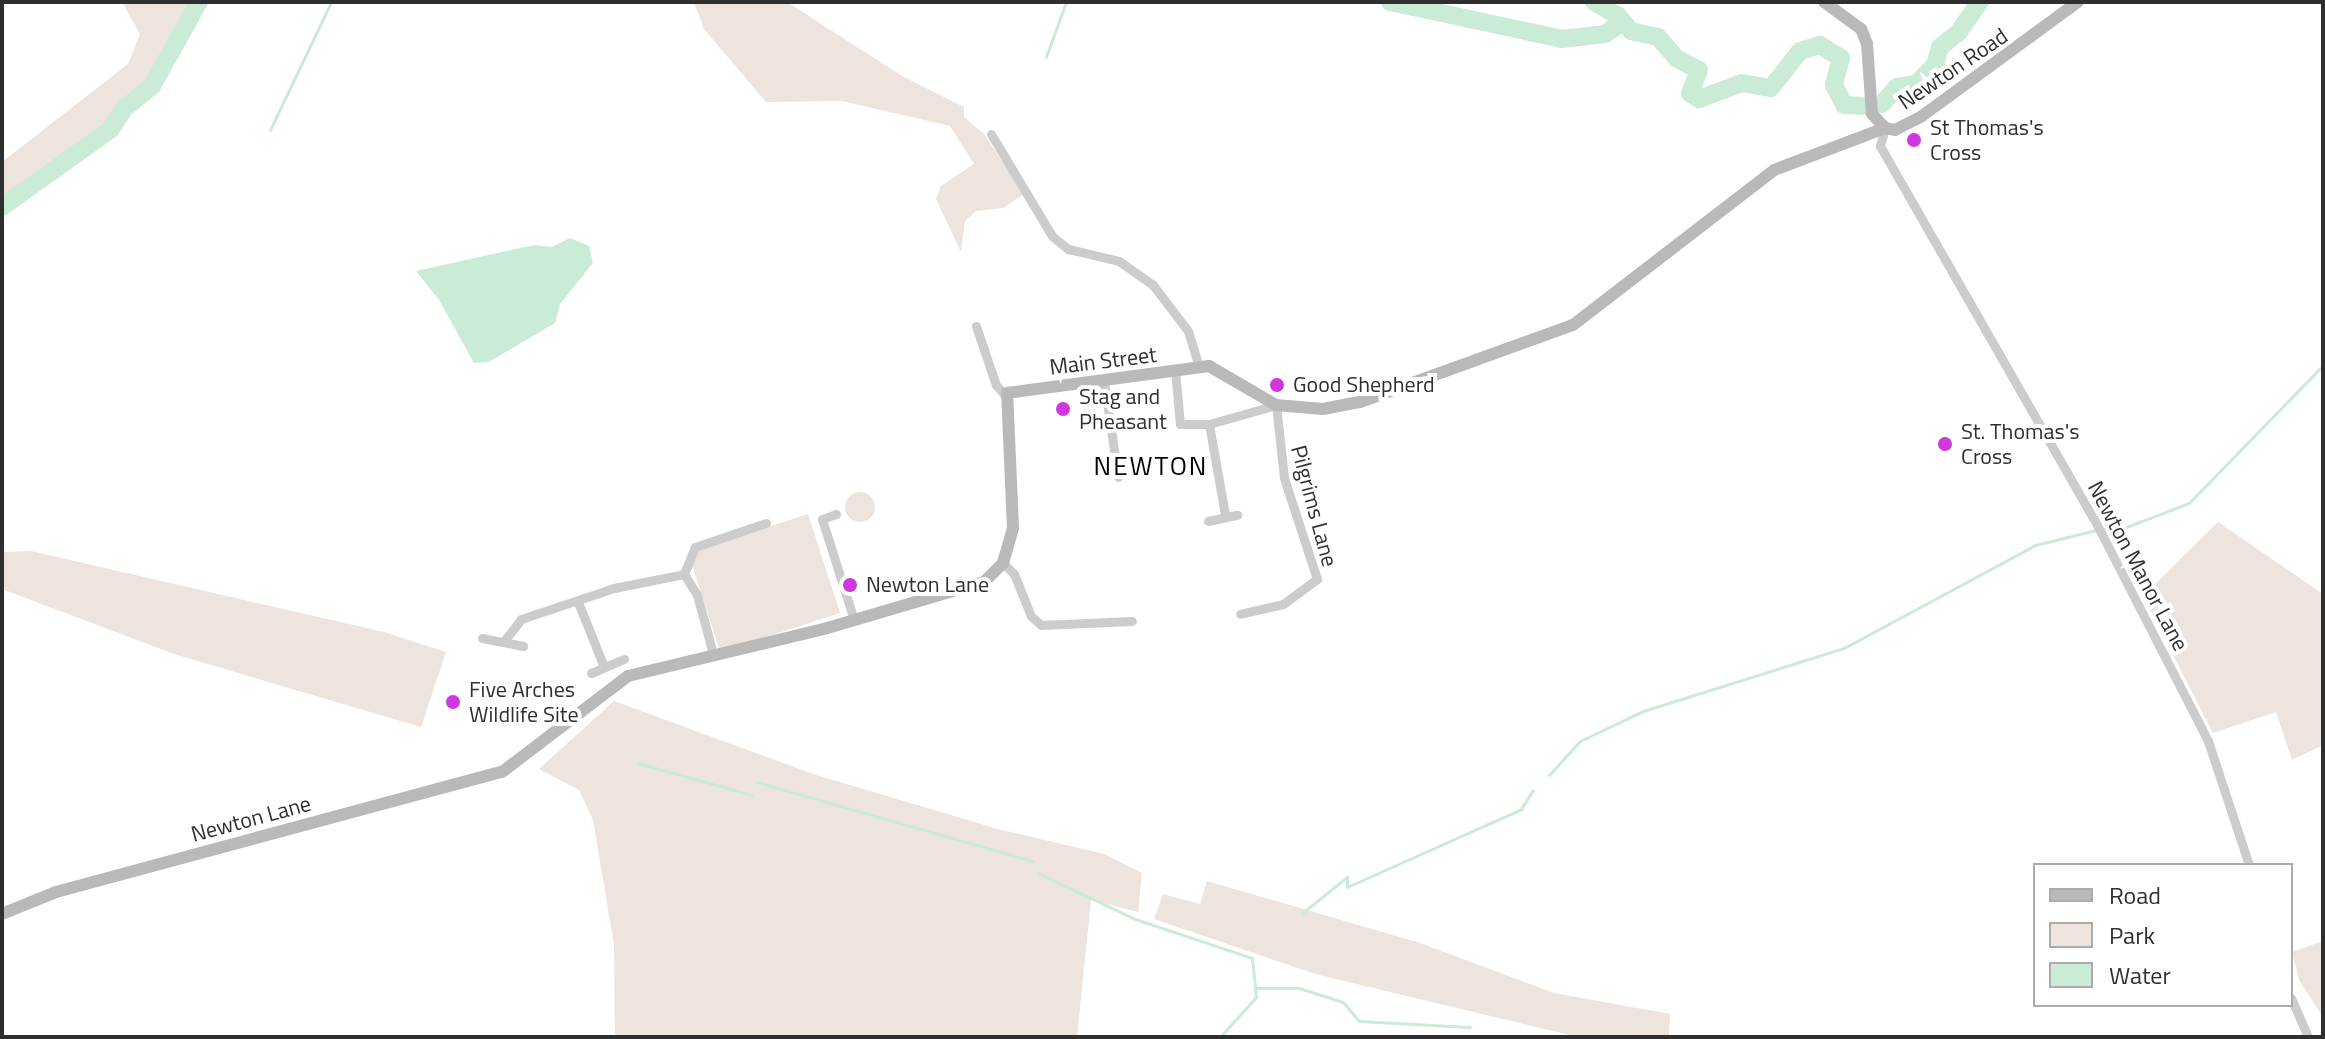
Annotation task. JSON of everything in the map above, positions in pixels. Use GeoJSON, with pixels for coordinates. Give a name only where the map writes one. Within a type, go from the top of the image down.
{"type":"FeatureCollection","features":[{"type":"Feature","properties":{"kind":"street"},"geometry":{"type":"LineString","coordinates":[[1824,2],[1861,29],[1867,44],[1872,114],[1885,128]]}},
{"type":"Feature","properties":{"kind":"street","name":"Newton Road"},"geometry":{"type":"LineString","coordinates":[[1276,405],[1323,409],[1360,402],[1573,325],[1774,170],[1885,128],[1895,130],[1922,116],[2078,2]]}},
{"type":"Feature","properties":{"kind":"street","name":"Newton Manor Lane"},"geometry":{"type":"LineString","coordinates":[[1885,128],[1882,149],[2103,535],[2208,741],[2248,863]]}},
{"type":"Feature","properties":{"kind":"street"},"geometry":{"type":"LineString","coordinates":[[991,134],[1052,236],[1068,249],[1119,261],[1153,285],[1188,331],[1199,367],[1220,370],[1276,405]]}},
{"type":"Feature","properties":{"kind":"street"},"geometry":{"type":"LineString","coordinates":[[976,326],[996,385],[1008,394],[1013,528],[1003,563],[1014,574],[1031,616],[1041,625],[1132,621]]}},
{"type":"Feature","properties":{"kind":"street","name":"Main Street"},"geometry":{"type":"LineString","coordinates":[[1008,394],[1199,367]]}},
{"type":"Feature","properties":{"kind":"street"},"geometry":{"type":"LineString","coordinates":[[1175,371],[1180,424],[1209,424],[1276,405]]}},
{"type":"Feature","properties":{"kind":"street"},"geometry":{"type":"LineString","coordinates":[[1104,382],[1118,477]]}},
{"type":"Feature","properties":{"kind":"street","name":"Pilgrims Lane"},"geometry":{"type":"LineString","coordinates":[[1240,614],[1283,604],[1317,579],[1284,478],[1276,405]]}},
{"type":"Feature","properties":{"kind":"street"},"geometry":{"type":"LineString","coordinates":[[1209,424],[1225,515]]}},
{"type":"Feature","properties":{"kind":"street"},"geometry":{"type":"LineString","coordinates":[[836,514],[822,519],[854,620]]}},
{"type":"Feature","properties":{"kind":"street"},"geometry":{"type":"LineString","coordinates":[[1208,521],[1225,515],[1237,515]]}},
{"type":"Feature","properties":{"kind":"street"},"geometry":{"type":"LineString","coordinates":[[684,574],[695,547],[766,523]]}},
{"type":"Feature","properties":{"kind":"street","name":"Newton Lane"},"geometry":{"type":"LineString","coordinates":[[2,914],[56,892],[460,785],[525,759],[600,693],[628,676],[973,587],[1003,563]]}},
{"type":"Feature","properties":{"kind":"street"},"geometry":{"type":"LineString","coordinates":[[504,641],[521,619],[614,588],[684,574]]}},
{"type":"Feature","properties":{"kind":"street"},"geometry":{"type":"LineString","coordinates":[[684,574],[697,595],[713,654]]}},
{"type":"Feature","properties":{"kind":"street"},"geometry":{"type":"LineString","coordinates":[[578,602],[604,667]]}},
{"type":"Feature","properties":{"kind":"street"},"geometry":{"type":"LineString","coordinates":[[482,638],[523,646]]}},
{"type":"Feature","properties":{"kind":"street"},"geometry":{"type":"LineString","coordinates":[[591,673],[624,659]]}},
{"type":"Feature","properties":{"kind":"street"},"geometry":{"type":"LineString","coordinates":[[2293,1003],[2308,1037]]}},
{"type":"Feature","properties":{"kind":"green space"},"geometry":{"type":"Polygon","coordinates":[[[122,2],[199,2],[152,86],[125,108],[110,130],[2,207],[2,162],[128,64],[140,34],[122,2]]]}},
{"type":"Feature","properties":{"kind":"green space"},"geometry":{"type":"Polygon","coordinates":[[[694,2],[787,2],[902,76],[964,107],[964,117],[984,134],[1024,194],[1003,208],[976,211],[965,221],[961,252],[936,199],[941,186],[974,164],[950,126],[842,101],[766,102],[704,29],[694,2]]]}},
{"type":"Feature","properties":{"kind":"green space"},"geometry":{"type":"Polygon","coordinates":[[[860,492],[870,497],[875,507],[870,517],[860,522],[850,517],[845,507],[850,497],[860,492]]]}},
{"type":"Feature","properties":{"kind":"green space"},"geometry":{"type":"Polygon","coordinates":[[[808,514],[840,613],[720,652],[688,553],[808,514]]]}},
{"type":"Feature","properties":{"kind":"green space"},"geometry":{"type":"Polygon","coordinates":[[[2218,522],[2323,594],[2323,745],[2292,760],[2276,712],[2213,733],[2143,596],[2218,522]]]}},
{"type":"Feature","properties":{"kind":"green space"},"geometry":{"type":"Polygon","coordinates":[[[31,551],[384,632],[446,652],[421,727],[174,654],[2,589],[2,552],[31,551]]]}},
{"type":"Feature","properties":{"kind":"green space"},"geometry":{"type":"Polygon","coordinates":[[[614,701],[816,775],[998,829],[1104,854],[1142,873],[1138,912],[1091,900],[1077,1037],[615,1037],[614,945],[593,820],[579,790],[539,769],[614,701]]]}},
{"type":"Feature","properties":{"kind":"green space"},"geometry":{"type":"Polygon","coordinates":[[[1207,881],[1420,943],[1554,993],[1670,1014],[1669,1037],[1578,1037],[1315,974],[1154,919],[1163,894],[1200,904],[1207,881]]]}},
{"type":"Feature","properties":{"kind":"green space"},"geometry":{"type":"Polygon","coordinates":[[[2323,941],[2323,1017],[2299,980],[2293,952],[2323,941]]]}},
{"type":"Feature","properties":{"kind":"water"},"geometry":{"type":"Polygon","coordinates":[[[570,238],[589,246],[593,263],[560,304],[555,323],[489,362],[474,363],[439,300],[416,271],[534,245],[552,247],[570,238]]]}},
{"type":"Feature","properties":{"kind":"waterway"},"geometry":{"type":"LineString","coordinates":[[2,207],[110,130],[125,108],[152,86],[199,2]]}},
{"type":"Feature","properties":{"kind":"waterway"},"geometry":{"type":"LineString","coordinates":[[270,130],[331,2]]}},
{"type":"Feature","properties":{"kind":"waterway"},"geometry":{"type":"LineString","coordinates":[[1046,57],[1066,2]]}},
{"type":"Feature","properties":{"kind":"waterway"},"geometry":{"type":"LineString","coordinates":[[1390,2],[1562,39],[1605,34],[1614,28],[1618,16],[1631,31],[1658,37],[1676,58],[1699,70],[1690,93],[1699,99],[1742,83],[1771,88],[1800,51],[1820,45],[1841,58],[1834,85],[1844,105],[1864,106]]}},
{"type":"Feature","properties":{"kind":"waterway"},"geometry":{"type":"LineString","coordinates":[[1594,2],[1618,16]]}},
{"type":"Feature","properties":{"kind":"waterway"},"geometry":{"type":"LineString","coordinates":[[1882,104],[1897,87],[1916,84],[1935,65],[1940,47],[1958,33],[1980,2]]}},
{"type":"Feature","properties":{"kind":"waterway"},"geometry":{"type":"LineString","coordinates":[[2104,529],[2121,529],[2189,503],[2323,365]]}},
{"type":"Feature","properties":{"kind":"waterway"},"geometry":{"type":"LineString","coordinates":[[1549,775],[1580,741],[1643,711],[1844,648],[2035,545],[2096,530]]}},
{"type":"Feature","properties":{"kind":"waterway"},"geometry":{"type":"LineString","coordinates":[[638,763],[752,795]]}},
{"type":"Feature","properties":{"kind":"waterway"},"geometry":{"type":"LineString","coordinates":[[757,782],[1033,861]]}},
{"type":"Feature","properties":{"kind":"waterway"},"geometry":{"type":"LineString","coordinates":[[1302,913],[1347,877],[1347,887],[1521,809],[1533,790]]}},
{"type":"Feature","properties":{"kind":"waterway"},"geometry":{"type":"LineString","coordinates":[[1038,873],[1135,919],[1252,958],[1256,997],[1220,1037]]}},
{"type":"Feature","properties":{"kind":"waterway"},"geometry":{"type":"LineString","coordinates":[[1257,988],[1299,988],[1343,1002],[1359,1021],[1470,1027]]}},
{"type":"Feature","properties":{"kind":"place","name":"St Thomas's Cross"},"geometry":{"type":"Point","coordinates":[1914,140]}},
{"type":"Feature","properties":{"kind":"place","name":"Good Shepherd"},"geometry":{"type":"Point","coordinates":[1277,385]}},
{"type":"Feature","properties":{"kind":"place","name":"Stag and Pheasant"},"geometry":{"type":"Point","coordinates":[1063,409]}},
{"type":"Feature","properties":{"kind":"place","name":"St. Thomas's Cross"},"geometry":{"type":"Point","coordinates":[1945,444]}},
{"type":"Feature","properties":{"kind":"place","name":"Newton Lane"},"geometry":{"type":"Point","coordinates":[850,585]}},
{"type":"Feature","properties":{"kind":"place","name":"Five Arches Wildlife Site"},"geometry":{"type":"Point","coordinates":[453,702]}},
{"type":"Feature","properties":{"kind":"district","name":"NEWTON"},"geometry":{"type":"Point","coordinates":[1151,466]}}]}
